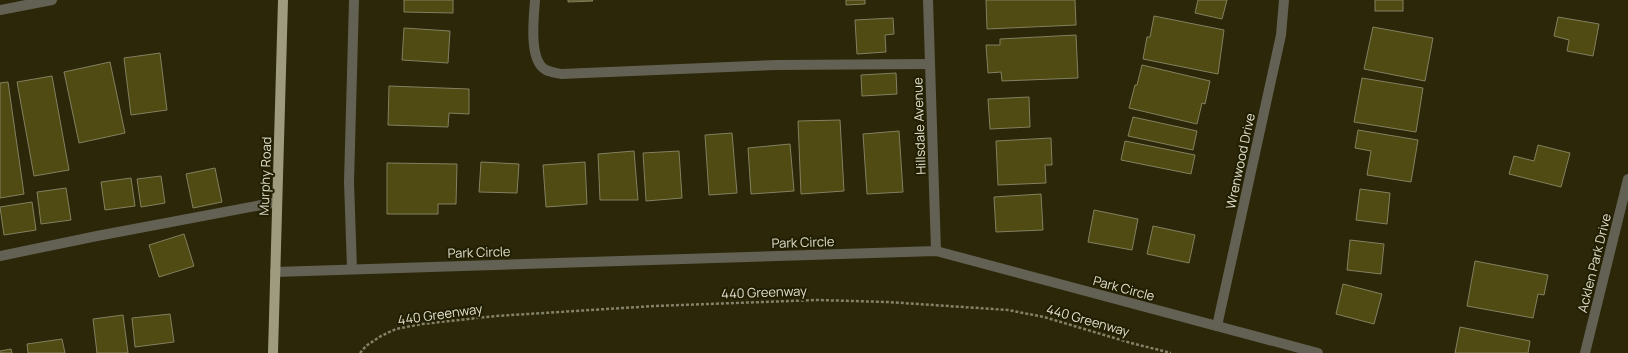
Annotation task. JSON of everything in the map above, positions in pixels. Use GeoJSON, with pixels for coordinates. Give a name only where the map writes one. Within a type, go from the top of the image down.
{"type":"FeatureCollection","features":[{"type":"Feature","properties":{"kind":"main road","name":"Murphy Road"},"geometry":{"type":"LineString","coordinates":[[273,353],[283,0]]}},
{"type":"Feature","properties":{"kind":"street"},"geometry":{"type":"LineString","coordinates":[[0,10],[52,0]]}},
{"type":"Feature","properties":{"kind":"street"},"geometry":{"type":"LineString","coordinates":[[352,269],[349,182],[354,0]]}},
{"type":"Feature","properties":{"kind":"street"},"geometry":{"type":"LineString","coordinates":[[535,0],[533,35],[537,60],[545,70],[561,74],[776,65],[930,64]]}},
{"type":"Feature","properties":{"kind":"street","name":"Hillsdale Avenue"},"geometry":{"type":"LineString","coordinates":[[928,0],[936,251]]}},
{"type":"Feature","properties":{"kind":"street","name":"Wrenwood Drive"},"geometry":{"type":"LineString","coordinates":[[1217,326],[1281,35],[1284,0]]}},
{"type":"Feature","properties":{"kind":"street","name":"Acklen Park Drive"},"geometry":{"type":"LineString","coordinates":[[1584,353],[1628,179]]}},
{"type":"Feature","properties":{"kind":"street"},"geometry":{"type":"LineString","coordinates":[[0,256],[96,236],[277,202]]}},
{"type":"Feature","properties":{"kind":"street","name":"Park Circle"},"geometry":{"type":"LineString","coordinates":[[275,272],[936,251],[1318,353]]}},
{"type":"Feature","properties":{"kind":"path","name":"440 Greenway"},"geometry":{"type":"LineString","coordinates":[[360,353],[366,346],[381,336],[396,329],[422,324],[496,316],[654,306],[817,300],[888,302],[1008,310],[1044,317],[1131,343],[1171,353]]}},
{"type":"Feature","properties":{"kind":"building"},"geometry":{"type":"Polygon","coordinates":[[[404,0],[453,0],[453,13],[404,12],[404,0]]]}},
{"type":"Feature","properties":{"kind":"building"},"geometry":{"type":"Polygon","coordinates":[[[568,0],[592,0],[593,1],[568,2],[568,0]]]}},
{"type":"Feature","properties":{"kind":"building"},"geometry":{"type":"Polygon","coordinates":[[[846,0],[865,0],[865,4],[846,5],[846,0]]]}},
{"type":"Feature","properties":{"kind":"building"},"geometry":{"type":"Polygon","coordinates":[[[986,0],[1075,0],[1076,25],[987,29],[986,0]]]}},
{"type":"Feature","properties":{"kind":"building"},"geometry":{"type":"Polygon","coordinates":[[[1198,0],[1227,0],[1222,19],[1195,13],[1198,0]]]}},
{"type":"Feature","properties":{"kind":"building"},"geometry":{"type":"Polygon","coordinates":[[[1375,0],[1403,0],[1403,11],[1375,11],[1375,0]]]}},
{"type":"Feature","properties":{"kind":"building"},"geometry":{"type":"Polygon","coordinates":[[[1154,16],[1224,30],[1218,74],[1143,59],[1147,37],[1150,37],[1154,16]]]}},
{"type":"Feature","properties":{"kind":"building"},"geometry":{"type":"Polygon","coordinates":[[[1558,17],[1599,24],[1593,56],[1567,51],[1569,40],[1554,36],[1558,17]]]}},
{"type":"Feature","properties":{"kind":"building"},"geometry":{"type":"Polygon","coordinates":[[[893,18],[894,34],[885,35],[886,52],[857,54],[855,20],[893,18]]]}},
{"type":"Feature","properties":{"kind":"building"},"geometry":{"type":"Polygon","coordinates":[[[1373,27],[1433,38],[1425,81],[1364,69],[1373,27]]]}},
{"type":"Feature","properties":{"kind":"building"},"geometry":{"type":"Polygon","coordinates":[[[404,28],[450,31],[448,63],[402,60],[404,28]]]}},
{"type":"Feature","properties":{"kind":"building"},"geometry":{"type":"Polygon","coordinates":[[[1076,35],[1078,78],[1002,81],[1001,72],[988,73],[986,45],[1000,45],[1000,39],[1076,35]]]}},
{"type":"Feature","properties":{"kind":"building"},"geometry":{"type":"Polygon","coordinates":[[[160,53],[167,110],[131,115],[124,58],[160,53]]]}},
{"type":"Feature","properties":{"kind":"building"},"geometry":{"type":"Polygon","coordinates":[[[110,62],[125,133],[79,143],[64,72],[110,62]]]}},
{"type":"Feature","properties":{"kind":"building"},"geometry":{"type":"Polygon","coordinates":[[[1142,65],[1210,81],[1205,104],[1202,103],[1197,124],[1129,108],[1142,65]]]}},
{"type":"Feature","properties":{"kind":"building"},"geometry":{"type":"Polygon","coordinates":[[[896,73],[897,94],[862,96],[861,75],[896,73]]]}},
{"type":"Feature","properties":{"kind":"building"},"geometry":{"type":"Polygon","coordinates":[[[52,76],[69,170],[34,176],[17,82],[52,76]]]}},
{"type":"Feature","properties":{"kind":"building"},"geometry":{"type":"Polygon","coordinates":[[[1362,78],[1423,88],[1416,132],[1354,122],[1362,78]]]}},
{"type":"Feature","properties":{"kind":"building"},"geometry":{"type":"Polygon","coordinates":[[[8,82],[24,194],[0,198],[0,83],[8,82]]]}},
{"type":"Feature","properties":{"kind":"building"},"geometry":{"type":"Polygon","coordinates":[[[389,86],[469,89],[469,114],[449,113],[448,127],[388,125],[389,86]]]}},
{"type":"Feature","properties":{"kind":"building"},"geometry":{"type":"Polygon","coordinates":[[[1029,97],[1030,127],[990,129],[988,99],[1029,97]]]}},
{"type":"Feature","properties":{"kind":"building"},"geometry":{"type":"Polygon","coordinates":[[[1133,117],[1197,131],[1193,150],[1128,136],[1133,117]]]}},
{"type":"Feature","properties":{"kind":"building"},"geometry":{"type":"Polygon","coordinates":[[[840,120],[844,191],[801,194],[798,121],[840,120]]]}},
{"type":"Feature","properties":{"kind":"building"},"geometry":{"type":"Polygon","coordinates":[[[1358,130],[1418,140],[1411,182],[1367,175],[1371,151],[1355,148],[1358,130]]]}},
{"type":"Feature","properties":{"kind":"building"},"geometry":{"type":"Polygon","coordinates":[[[899,131],[903,192],[867,194],[863,134],[899,131]]]}},
{"type":"Feature","properties":{"kind":"building"},"geometry":{"type":"Polygon","coordinates":[[[732,133],[737,193],[709,195],[705,135],[732,133]]]}},
{"type":"Feature","properties":{"kind":"building"},"geometry":{"type":"Polygon","coordinates":[[[1051,138],[1052,165],[1045,165],[1046,183],[998,185],[996,141],[1051,138]]]}},
{"type":"Feature","properties":{"kind":"building"},"geometry":{"type":"Polygon","coordinates":[[[1125,141],[1195,155],[1191,174],[1121,160],[1125,141]]]}},
{"type":"Feature","properties":{"kind":"building"},"geometry":{"type":"Polygon","coordinates":[[[790,144],[794,191],[751,194],[748,148],[790,144]]]}},
{"type":"Feature","properties":{"kind":"building"},"geometry":{"type":"Polygon","coordinates":[[[1538,145],[1570,153],[1561,187],[1509,174],[1514,156],[1534,161],[1538,145]]]}},
{"type":"Feature","properties":{"kind":"building"},"geometry":{"type":"Polygon","coordinates":[[[634,151],[638,200],[600,200],[598,154],[634,151]]]}},
{"type":"Feature","properties":{"kind":"building"},"geometry":{"type":"Polygon","coordinates":[[[679,151],[682,198],[646,201],[643,153],[679,151]]]}},
{"type":"Feature","properties":{"kind":"building"},"geometry":{"type":"Polygon","coordinates":[[[481,162],[519,164],[517,193],[479,192],[481,162]]]}},
{"type":"Feature","properties":{"kind":"building"},"geometry":{"type":"Polygon","coordinates":[[[585,162],[587,204],[546,207],[543,165],[585,162]]]}},
{"type":"Feature","properties":{"kind":"building"},"geometry":{"type":"Polygon","coordinates":[[[387,163],[457,164],[456,204],[438,204],[438,214],[387,214],[387,163]]]}},
{"type":"Feature","properties":{"kind":"building"},"geometry":{"type":"Polygon","coordinates":[[[215,168],[222,202],[193,208],[186,174],[215,168]]]}},
{"type":"Feature","properties":{"kind":"building"},"geometry":{"type":"Polygon","coordinates":[[[161,176],[165,203],[141,207],[137,179],[161,176]]]}},
{"type":"Feature","properties":{"kind":"building"},"geometry":{"type":"Polygon","coordinates":[[[131,178],[135,206],[105,210],[101,182],[131,178]]]}},
{"type":"Feature","properties":{"kind":"building"},"geometry":{"type":"Polygon","coordinates":[[[66,188],[71,220],[41,224],[37,192],[66,188]]]}},
{"type":"Feature","properties":{"kind":"building"},"geometry":{"type":"Polygon","coordinates":[[[1360,189],[1390,193],[1387,224],[1356,220],[1360,189]]]}},
{"type":"Feature","properties":{"kind":"building"},"geometry":{"type":"Polygon","coordinates":[[[1041,194],[1043,230],[996,232],[994,197],[1041,194]]]}},
{"type":"Feature","properties":{"kind":"building"},"geometry":{"type":"Polygon","coordinates":[[[32,202],[36,230],[4,235],[0,207],[32,202]]]}},
{"type":"Feature","properties":{"kind":"building"},"geometry":{"type":"Polygon","coordinates":[[[1094,210],[1138,219],[1132,250],[1088,242],[1094,210]]]}},
{"type":"Feature","properties":{"kind":"building"},"geometry":{"type":"Polygon","coordinates":[[[1153,226],[1195,235],[1189,263],[1147,254],[1153,226]]]}},
{"type":"Feature","properties":{"kind":"building"},"geometry":{"type":"Polygon","coordinates":[[[184,234],[194,266],[159,277],[149,245],[184,234]]]}},
{"type":"Feature","properties":{"kind":"building"},"geometry":{"type":"Polygon","coordinates":[[[1350,240],[1384,244],[1381,274],[1347,270],[1350,240]]]}},
{"type":"Feature","properties":{"kind":"building"},"geometry":{"type":"Polygon","coordinates":[[[1475,261],[1548,275],[1544,295],[1538,294],[1533,318],[1467,306],[1475,261]]]}},
{"type":"Feature","properties":{"kind":"building"},"geometry":{"type":"Polygon","coordinates":[[[1343,284],[1382,294],[1374,324],[1336,314],[1343,284]]]}},
{"type":"Feature","properties":{"kind":"building"},"geometry":{"type":"Polygon","coordinates":[[[170,314],[174,342],[135,347],[132,318],[170,314]]]}},
{"type":"Feature","properties":{"kind":"building"},"geometry":{"type":"Polygon","coordinates":[[[123,315],[128,353],[97,353],[93,319],[123,315]]]}},
{"type":"Feature","properties":{"kind":"building"},"geometry":{"type":"Polygon","coordinates":[[[1460,327],[1530,341],[1528,353],[1455,353],[1460,327]]]}},
{"type":"Feature","properties":{"kind":"building"},"geometry":{"type":"Polygon","coordinates":[[[62,339],[65,353],[28,353],[27,344],[62,339]]]}},
{"type":"Feature","properties":{"kind":"building"},"geometry":{"type":"Polygon","coordinates":[[[11,349],[12,353],[0,353],[0,351],[11,349]]]}}]}
